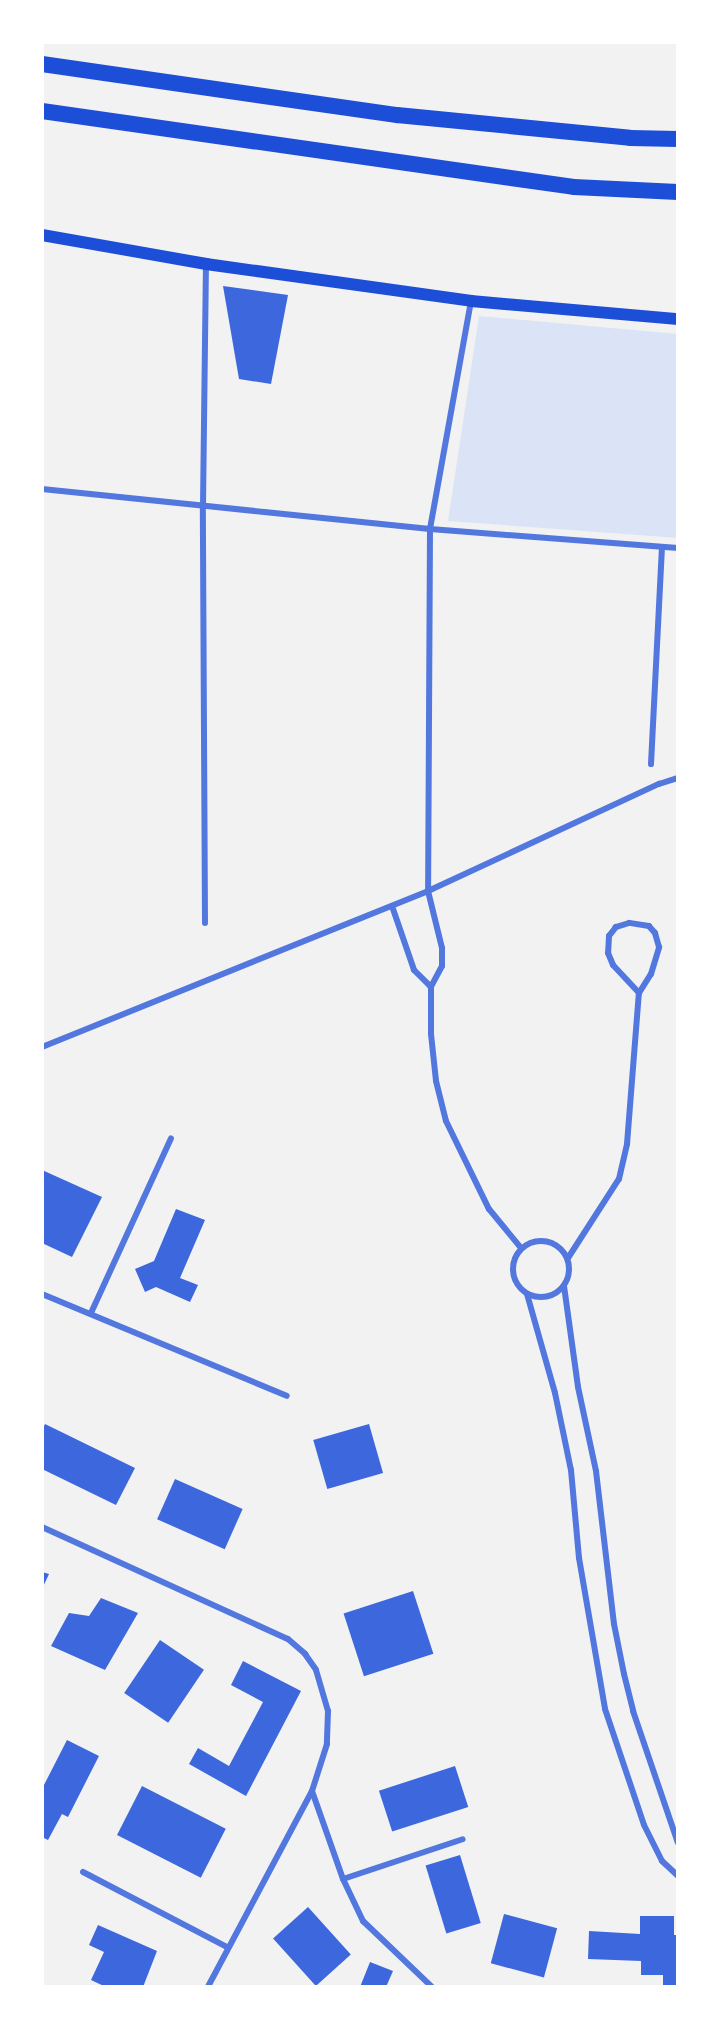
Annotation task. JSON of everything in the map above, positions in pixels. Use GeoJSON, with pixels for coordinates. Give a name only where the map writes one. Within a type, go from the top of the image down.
{"type":"FeatureCollection","features":[{"type":"Feature","properties":{"kind":"highway"},"geometry":{"type":"LineString","coordinates":[[42,64],[397,115],[630,138],[678,139]]}},
{"type":"Feature","properties":{"kind":"highway"},"geometry":{"type":"LineString","coordinates":[[42,111],[574,187],[678,192]]}},
{"type":"Feature","properties":{"kind":"main road"},"geometry":{"type":"LineString","coordinates":[[42,235],[206,264],[471,301],[678,320]]}},
{"type":"Feature","properties":{"kind":"street"},"geometry":{"type":"LineString","coordinates":[[205,923],[203,506],[206,264]]}},
{"type":"Feature","properties":{"kind":"street"},"geometry":{"type":"LineString","coordinates":[[471,301],[430,529],[428,891],[442,948],[442,966],[431,987],[431,1034],[436,1081],[446,1121],[489,1209],[521,1248]]}},
{"type":"Feature","properties":{"kind":"street"},"geometry":{"type":"LineString","coordinates":[[42,489],[430,529],[678,548]]}},
{"type":"Feature","properties":{"kind":"street"},"geometry":{"type":"LineString","coordinates":[[651,764],[662,548]]}},
{"type":"Feature","properties":{"kind":"street"},"geometry":{"type":"LineString","coordinates":[[42,1047],[428,891],[659,783],[678,778]]}},
{"type":"Feature","properties":{"kind":"street"},"geometry":{"type":"LineString","coordinates":[[392,906],[414,970],[431,987]]}},
{"type":"Feature","properties":{"kind":"street"},"geometry":{"type":"LineString","coordinates":[[568,1258],[619,1179],[627,1144],[639,993],[651,974],[659,947],[655,933],[649,926],[629,923],[616,927],[609,936],[608,953],[613,965],[639,993]]}},
{"type":"Feature","properties":{"kind":"street"},"geometry":{"type":"LineString","coordinates":[[91,1313],[171,1138]]}},
{"type":"Feature","properties":{"kind":"street"},"geometry":{"type":"LineString","coordinates":[[527,1294],[547,1296],[564,1286],[570,1275],[568,1258],[556,1244],[538,1240],[521,1248],[514,1260],[513,1273],[518,1285],[527,1294],[555,1393],[571,1470],[579,1558],[605,1709],[644,1825],[662,1861],[678,1876]]}},
{"type":"Feature","properties":{"kind":"street"},"geometry":{"type":"LineString","coordinates":[[564,1286],[573,1354],[596,1471],[614,1624],[624,1674],[633,1711],[678,1843]]}},
{"type":"Feature","properties":{"kind":"street"},"geometry":{"type":"LineString","coordinates":[[42,1294],[287,1396]]}},
{"type":"Feature","properties":{"kind":"street"},"geometry":{"type":"LineString","coordinates":[[42,1527],[288,1639],[305,1654],[316,1670],[328,1711],[327,1744],[312,1791],[227,1947],[208,1987]]}},
{"type":"Feature","properties":{"kind":"street"},"geometry":{"type":"LineString","coordinates":[[312,1791],[343,1879],[363,1921],[432,1987]]}},
{"type":"Feature","properties":{"kind":"street"},"geometry":{"type":"LineString","coordinates":[[343,1879],[463,1839]]}},
{"type":"Feature","properties":{"kind":"street"},"geometry":{"type":"LineString","coordinates":[[83,1872],[227,1947]]}},
{"type":"Feature","properties":{"kind":"shaded area"},"geometry":{"type":"Polygon","coordinates":[[[479,316],[678,334],[678,538],[448,521],[479,316]]]}},
{"type":"Feature","properties":{"kind":"building"},"geometry":{"type":"Polygon","coordinates":[[[223,286],[288,295],[271,384],[239,379],[223,286]]]}},
{"type":"Feature","properties":{"kind":"building"},"geometry":{"type":"Polygon","coordinates":[[[42,1170],[102,1197],[72,1257],[42,1243],[42,1170]]]}},
{"type":"Feature","properties":{"kind":"building"},"geometry":{"type":"Polygon","coordinates":[[[176,1209],[205,1220],[180,1278],[198,1285],[190,1302],[156,1287],[145,1292],[135,1269],[154,1261],[176,1209]]]}},
{"type":"Feature","properties":{"kind":"building"},"geometry":{"type":"Polygon","coordinates":[[[45,1424],[135,1468],[116,1505],[42,1469],[42,1431],[45,1424]]]}},
{"type":"Feature","properties":{"kind":"building"},"geometry":{"type":"Polygon","coordinates":[[[369,1424],[383,1473],[327,1489],[313,1440],[369,1424]]]}},
{"type":"Feature","properties":{"kind":"building"},"geometry":{"type":"Polygon","coordinates":[[[175,1479],[243,1509],[225,1549],[157,1519],[175,1479]]]}},
{"type":"Feature","properties":{"kind":"building"},"geometry":{"type":"Polygon","coordinates":[[[42,1572],[49,1574],[42,1589],[42,1572]]]}},
{"type":"Feature","properties":{"kind":"building"},"geometry":{"type":"Polygon","coordinates":[[[413,1591],[433,1654],[364,1676],[344,1614],[413,1591]]]}},
{"type":"Feature","properties":{"kind":"building"},"geometry":{"type":"Polygon","coordinates":[[[101,1598],[138,1613],[105,1670],[51,1646],[69,1613],[89,1616],[101,1598]]]}},
{"type":"Feature","properties":{"kind":"building"},"geometry":{"type":"Polygon","coordinates":[[[160,1640],[204,1670],[168,1723],[124,1693],[160,1640]]]}},
{"type":"Feature","properties":{"kind":"building"},"geometry":{"type":"Polygon","coordinates":[[[243,1661],[301,1691],[246,1796],[189,1764],[198,1748],[229,1766],[263,1702],[231,1685],[243,1661]]]}},
{"type":"Feature","properties":{"kind":"building"},"geometry":{"type":"Polygon","coordinates":[[[67,1740],[99,1756],[68,1817],[62,1814],[48,1840],[42,1837],[42,1784],[44,1785],[67,1740]]]}},
{"type":"Feature","properties":{"kind":"building"},"geometry":{"type":"Polygon","coordinates":[[[455,1766],[468,1807],[392,1832],[379,1791],[455,1766]]]}},
{"type":"Feature","properties":{"kind":"building"},"geometry":{"type":"Polygon","coordinates":[[[142,1786],[226,1829],[201,1878],[117,1835],[142,1786]]]}},
{"type":"Feature","properties":{"kind":"building"},"geometry":{"type":"Polygon","coordinates":[[[460,1855],[481,1923],[446,1933],[426,1866],[460,1855]]]}},
{"type":"Feature","properties":{"kind":"building"},"geometry":{"type":"Polygon","coordinates":[[[308,1907],[351,1955],[316,1986],[273,1938],[308,1907]]]}},
{"type":"Feature","properties":{"kind":"building"},"geometry":{"type":"Polygon","coordinates":[[[504,1914],[557,1928],[544,1977],[491,1963],[504,1914]]]}},
{"type":"Feature","properties":{"kind":"building"},"geometry":{"type":"Polygon","coordinates":[[[640,1916],[674,1916],[674,1935],[678,1935],[678,1985],[663,1985],[663,1975],[641,1975],[641,1961],[588,1959],[589,1931],[640,1934],[640,1916]]]}},
{"type":"Feature","properties":{"kind":"building"},"geometry":{"type":"Polygon","coordinates":[[[98,1925],[157,1951],[143,1987],[106,1987],[91,1980],[104,1952],[89,1945],[98,1925]]]}},
{"type":"Feature","properties":{"kind":"building"},"geometry":{"type":"Polygon","coordinates":[[[370,1962],[393,1971],[386,1987],[360,1987],[370,1962]]]}}]}
